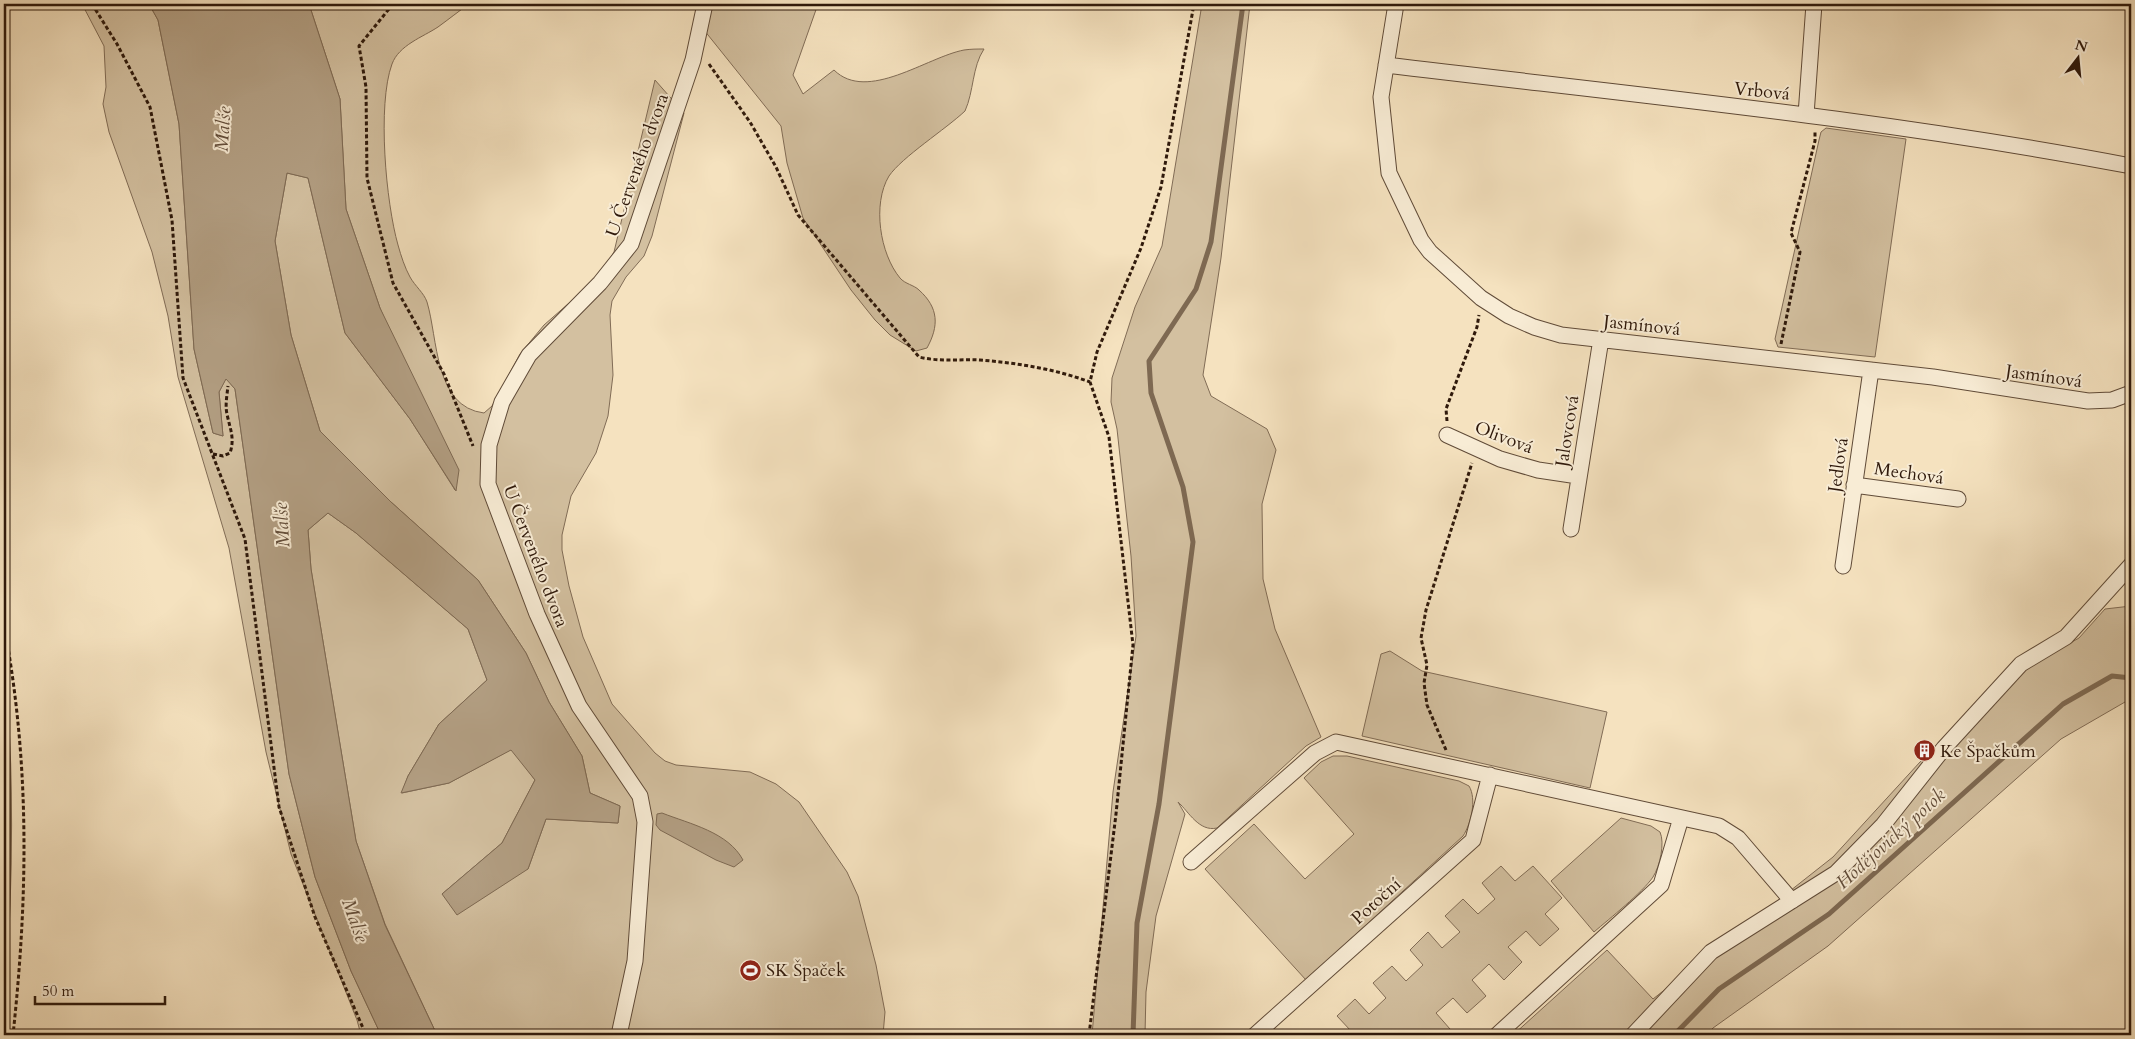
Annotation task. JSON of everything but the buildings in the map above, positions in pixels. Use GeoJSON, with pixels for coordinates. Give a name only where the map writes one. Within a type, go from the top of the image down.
{"type":"FeatureCollection","features":[{"type":"Feature","properties":{"kind":"street","name":"U Červeného dvora"},"geometry":{"type":"LineString","coordinates":[[619,1035],[635,961],[644,822],[640,796],[579,706],[537,614],[488,484],[490,446],[502,402],[529,355],[600,283],[631,244],[693,60],[705,4]]}},
{"type":"Feature","properties":{"kind":"street","name":"Jasmínová"},"geometry":{"type":"LineString","coordinates":[[1396,4],[1381,97],[1389,173],[1421,240],[1430,252],[1481,298],[1509,316],[1534,327],[1561,335],[1871,370],[2088,401],[2112,400],[2131,393]]}},
{"type":"Feature","properties":{"kind":"street"},"geometry":{"type":"LineString","coordinates":[[1806,115],[1814,4]]}},
{"type":"Feature","properties":{"kind":"street","name":"Vrbová"},"geometry":{"type":"LineString","coordinates":[[1386,65],[1806,115],[2060,153],[2131,166]]}},
{"type":"Feature","properties":{"kind":"street","name":"Jalovcová"},"geometry":{"type":"LineString","coordinates":[[1571,529],[1601,339]]}},
{"type":"Feature","properties":{"kind":"street","name":"Jedlová"},"geometry":{"type":"LineString","coordinates":[[1842,566],[1871,370]]}},
{"type":"Feature","properties":{"kind":"street","name":"Olivová"},"geometry":{"type":"LineString","coordinates":[[1447,435],[1500,459],[1538,470],[1578,476]]}},
{"type":"Feature","properties":{"kind":"street","name":"Mechová"},"geometry":{"type":"LineString","coordinates":[[1854,485],[1958,499]]}},
{"type":"Feature","properties":{"kind":"street"},"geometry":{"type":"LineString","coordinates":[[1633,1035],[1711,952],[1836,873],[1883,825],[1944,748],[2021,664],[2066,637],[2131,565]]}},
{"type":"Feature","properties":{"kind":"street"},"geometry":{"type":"LineString","coordinates":[[1191,862],[1315,753],[1336,742],[1452,766],[1681,818],[1729,831],[1738,838],[1792,901]]}},
{"type":"Feature","properties":{"kind":"street","name":"Potoční"},"geometry":{"type":"LineString","coordinates":[[1256,1035],[1473,840],[1490,775]]}},
{"type":"Feature","properties":{"kind":"street"},"geometry":{"type":"LineString","coordinates":[[1497,1035],[1662,885],[1681,818]]}},
{"type":"Feature","properties":{"kind":"path"},"geometry":{"type":"LineString","coordinates":[[92,4],[117,44],[150,107],[172,220],[183,378],[245,540],[278,806],[315,917],[366,1035]]}},
{"type":"Feature","properties":{"kind":"path"},"geometry":{"type":"LineString","coordinates":[[393,4],[359,46],[366,87],[367,178],[393,283],[444,374],[473,448]]}},
{"type":"Feature","properties":{"kind":"path"},"geometry":{"type":"LineString","coordinates":[[1089,1035],[1116,814],[1133,645],[1109,437],[1090,382],[1097,352],[1126,279],[1141,248],[1161,187],[1194,4]]}},
{"type":"Feature","properties":{"kind":"path"},"geometry":{"type":"LineString","coordinates":[[693,60],[708,63],[750,122],[776,167],[798,215],[919,357],[932,360],[960,359],[1024,365],[1060,371],[1090,382]]}},
{"type":"Feature","properties":{"kind":"path"},"geometry":{"type":"LineString","coordinates":[[1778,359],[1800,252],[1791,233],[1815,141],[1815,127],[1806,115]]}},
{"type":"Feature","properties":{"kind":"path"},"geometry":{"type":"LineString","coordinates":[[1447,435],[1446,409],[1477,327],[1481,298]]}},
{"type":"Feature","properties":{"kind":"path"},"geometry":{"type":"LineString","coordinates":[[212,454],[223,456],[230,453],[233,443],[232,426],[227,414],[228,386]]}},
{"type":"Feature","properties":{"kind":"path"},"geometry":{"type":"LineString","coordinates":[[1452,766],[1427,704],[1424,683],[1427,665],[1422,638],[1426,610],[1476,448]]}},
{"type":"Feature","properties":{"kind":"path"},"geometry":{"type":"LineString","coordinates":[[4,625],[18,709],[25,829],[24,909],[13,1035]]}},
{"type":"Feature","properties":{"kind":"shaded area"},"geometry":{"type":"Polygon","coordinates":[[[82,4],[149,4],[158,20],[179,124],[194,349],[213,433],[223,436],[219,392],[226,378],[235,389],[289,774],[315,877],[351,971],[381,1035],[361,1035],[357,1020],[291,854],[266,752],[229,548],[178,377],[168,316],[152,252],[109,132],[103,104],[106,87],[104,46],[82,4]]]}},
{"type":"Feature","properties":{"kind":"shaded area"},"geometry":{"type":"Polygon","coordinates":[[[309,4],[469,4],[438,27],[412,42],[395,57],[387,82],[384,128],[390,205],[403,262],[412,280],[427,302],[441,369],[447,385],[456,398],[468,408],[484,413],[492,406],[520,354],[544,325],[601,275],[614,252],[655,80],[684,113],[652,236],[644,256],[626,277],[612,301],[610,315],[613,375],[608,416],[596,453],[571,496],[562,535],[562,550],[569,586],[583,637],[612,704],[655,753],[665,761],[676,765],[750,772],[776,784],[799,802],[847,872],[858,896],[876,965],[885,1012],[883,1035],[437,1035],[385,924],[356,841],[311,569],[308,530],[328,513],[356,533],[468,629],[487,680],[439,724],[408,776],[402,793],[449,783],[512,749],[535,780],[502,843],[442,894],[528,869],[546,819],[618,823],[620,806],[590,793],[582,756],[549,702],[526,653],[478,580],[391,502],[320,431],[291,335],[275,241],[287,173],[308,178],[345,333],[410,419],[455,490],[380,308],[346,209],[340,99],[309,4]]]}},
{"type":"Feature","properties":{"kind":"shaded area"},"geometry":{"type":"Polygon","coordinates":[[[712,4],[818,4],[793,75],[803,94],[834,70],[848,79],[863,82],[880,80],[898,75],[949,54],[964,50],[984,49],[977,63],[965,111],[895,168],[884,187],[881,200],[881,228],[887,256],[900,278],[917,288],[926,297],[933,310],[935,318],[934,332],[927,348],[916,351],[890,335],[875,320],[851,290],[803,218],[787,163],[781,126],[704,30],[712,4]]]}},
{"type":"Feature","properties":{"kind":"shaded area"},"geometry":{"type":"Polygon","coordinates":[[[1202,4],[1250,4],[1221,258],[1203,375],[1211,396],[1267,429],[1276,450],[1262,504],[1263,579],[1275,629],[1321,737],[1306,746],[1217,828],[1205,827],[1200,824],[1178,802],[1185,814],[1156,916],[1146,992],[1145,1035],[1092,1035],[1113,792],[1136,636],[1131,556],[1117,429],[1111,402],[1112,378],[1135,307],[1162,246],[1202,4]]]}},
{"type":"Feature","properties":{"kind":"shaded area"},"geometry":{"type":"Polygon","coordinates":[[[1826,128],[1906,139],[1875,357],[1778,347],[1775,339],[1819,140],[1821,132],[1826,128]]]}},
{"type":"Feature","properties":{"kind":"shaded area"},"geometry":{"type":"Polygon","coordinates":[[[2131,606],[2131,704],[2125,702],[2061,739],[1828,946],[1713,1028],[1706,1035],[1513,1035],[1607,950],[1653,999],[1833,857],[1920,762],[2033,664],[2079,638],[2105,609],[2131,606]]]}},
{"type":"Feature","properties":{"kind":"shaded area"},"geometry":{"type":"Polygon","coordinates":[[[1390,651],[1422,671],[1607,712],[1590,788],[1362,736],[1381,654],[1390,651]]]}},
{"type":"Feature","properties":{"kind":"shaded area"},"geometry":{"type":"Polygon","coordinates":[[[1333,756],[1347,756],[1459,781],[1469,786],[1473,804],[1463,836],[1306,980],[1205,869],[1254,824],[1305,879],[1354,834],[1304,778],[1321,762],[1333,756]]]}},
{"type":"Feature","properties":{"kind":"shaded area"},"geometry":{"type":"Polygon","coordinates":[[[1621,818],[1651,826],[1660,832],[1662,848],[1660,861],[1653,877],[1642,890],[1594,932],[1551,881],[1621,818]]]}},
{"type":"Feature","properties":{"kind":"shaded area"},"geometry":{"type":"Polygon","coordinates":[[[1501,866],[1515,881],[1533,866],[1562,898],[1545,914],[1559,929],[1540,946],[1526,931],[1508,947],[1522,962],[1504,980],[1489,964],[1472,980],[1486,996],[1467,1013],[1453,998],[1436,1013],[1450,1029],[1442,1035],[1421,1035],[1417,1031],[1412,1035],[1347,1035],[1351,1031],[1337,1016],[1355,999],[1369,1014],[1386,998],[1373,983],[1392,966],[1406,981],[1423,965],[1410,950],[1428,932],[1442,948],[1460,932],[1445,916],[1463,899],[1478,914],[1495,899],[1482,883],[1501,866]]]}},
{"type":"Feature","properties":{"kind":"water","name":"Malše"},"geometry":{"type":"Polygon","coordinates":[[[149,4],[309,4],[340,99],[346,209],[380,308],[459,470],[456,491],[410,419],[345,333],[308,178],[287,173],[275,241],[291,335],[320,431],[391,502],[478,580],[526,653],[549,702],[582,756],[590,793],[620,806],[618,823],[546,819],[528,869],[457,915],[442,894],[502,843],[535,780],[511,750],[449,783],[401,793],[408,776],[439,724],[487,680],[468,629],[356,533],[328,513],[308,530],[311,569],[356,841],[385,925],[437,1035],[381,1035],[351,971],[315,877],[289,774],[235,389],[226,379],[219,392],[223,436],[213,433],[194,349],[179,124],[158,20],[149,4]]]}},
{"type":"Feature","properties":{"kind":"water"},"geometry":{"type":"Polygon","coordinates":[[[662,813],[696,825],[718,836],[728,842],[743,860],[734,867],[716,860],[660,830],[656,825],[657,814],[662,813]]]}},
{"type":"Feature","properties":{"kind":"waterway"},"geometry":{"type":"LineString","coordinates":[[1133,1035],[1137,923],[1159,804],[1193,542],[1183,487],[1151,393],[1149,361],[1196,289],[1211,242],[1243,4]]}},
{"type":"Feature","properties":{"kind":"waterway"},"geometry":{"type":"LineString","coordinates":[[4,676],[10,830],[4,984]]}},
{"type":"Feature","properties":{"kind":"waterway","name":"Hodějovický potok"},"geometry":{"type":"LineString","coordinates":[[1674,1035],[1719,989],[1829,914],[2063,704],[2112,676],[2131,678]]}},
{"type":"Feature","properties":{"kind":"place","name":"Ke Špačkům"},"geometry":{"type":"Point","coordinates":[1924,751]}},
{"type":"Feature","properties":{"kind":"place","name":"SK Špaček"},"geometry":{"type":"Point","coordinates":[750,970]}}]}
